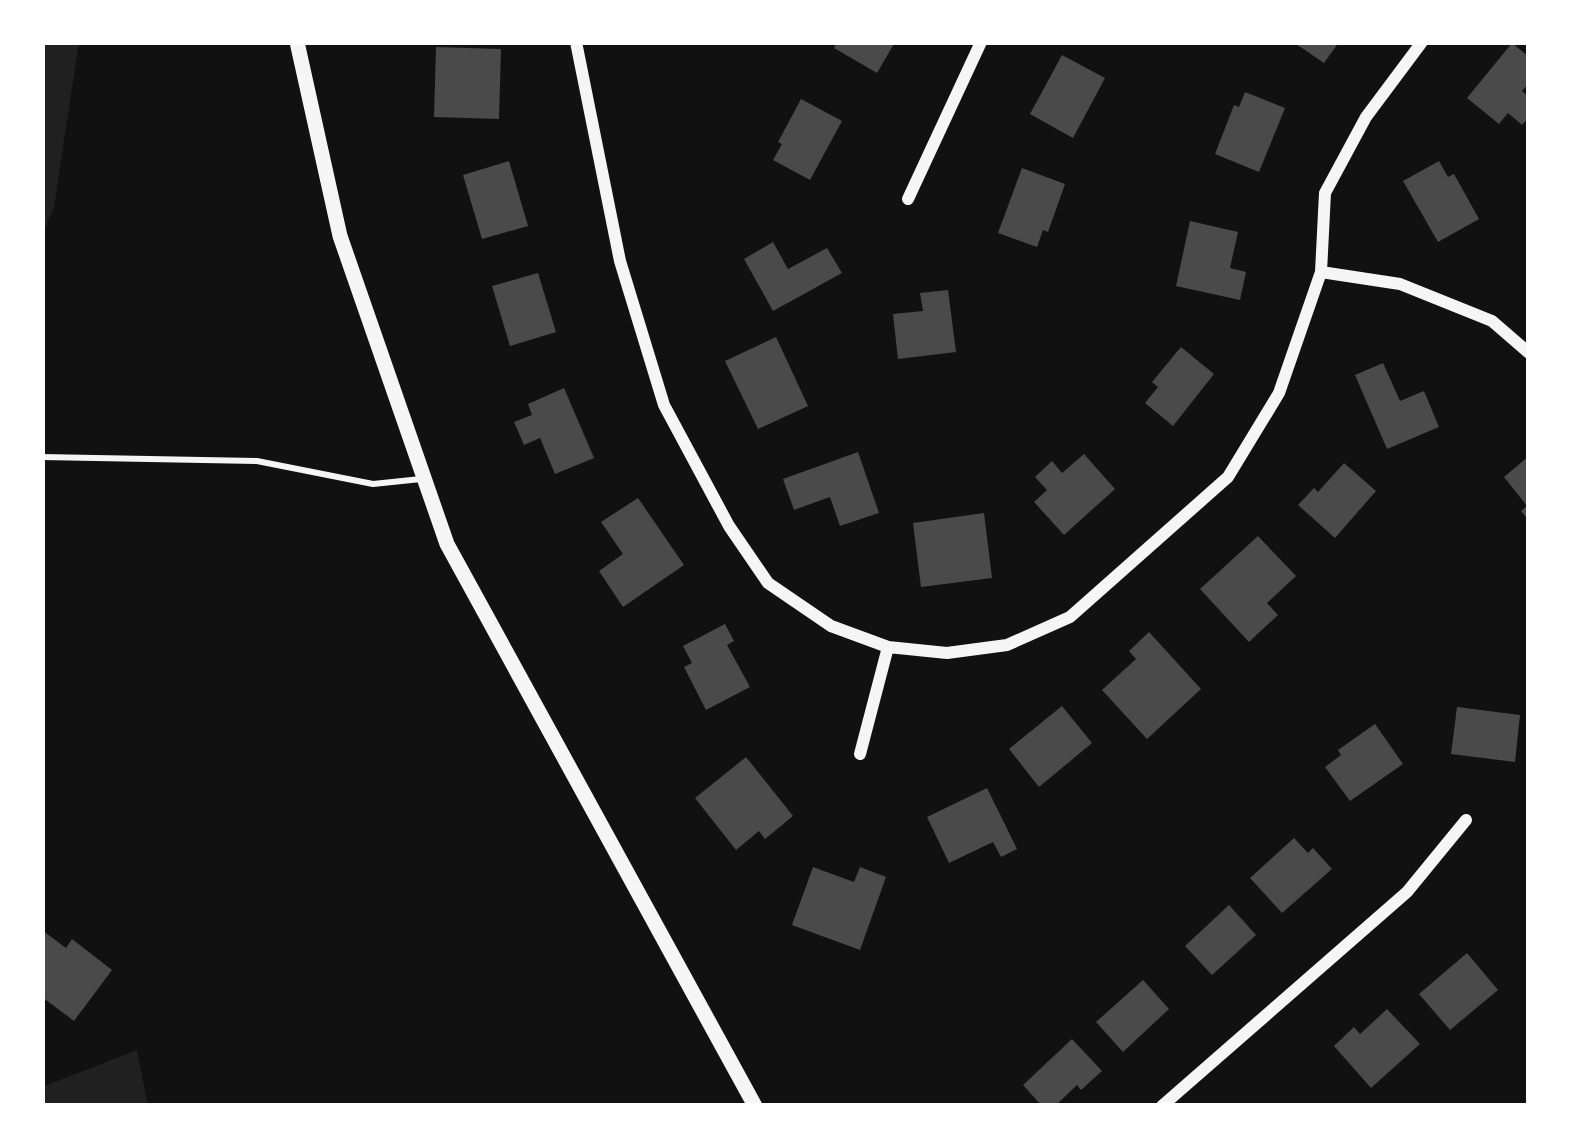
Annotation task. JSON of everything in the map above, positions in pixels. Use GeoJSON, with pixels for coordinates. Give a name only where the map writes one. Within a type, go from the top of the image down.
{"type":"FeatureCollection","features":[{"type":"Feature","properties":{"kind":"street"},"geometry":{"type":"LineString","coordinates":[[297,42],[340,236],[447,544],[755,1106]]}},
{"type":"Feature","properties":{"kind":"street"},"geometry":{"type":"LineString","coordinates":[[576,42],[620,261],[664,404],[729,526],[768,583],[831,626],[888,647],[947,652],[1007,646],[1070,617],[1228,477],[1279,393],[1321,272],[1325,193],[1366,117],[1422,42]]}},
{"type":"Feature","properties":{"kind":"street"},"geometry":{"type":"LineString","coordinates":[[908,199],[982,42]]}},
{"type":"Feature","properties":{"kind":"street"},"geometry":{"type":"LineString","coordinates":[[1321,272],[1400,284],[1492,321],[1529,353]]}},
{"type":"Feature","properties":{"kind":"street"},"geometry":{"type":"LineString","coordinates":[[860,754],[888,647]]}},
{"type":"Feature","properties":{"kind":"street"},"geometry":{"type":"LineString","coordinates":[[1162,1106],[1407,892],[1466,820]]}},
{"type":"Feature","properties":{"kind":"lane"},"geometry":{"type":"LineString","coordinates":[[42,457],[256,460],[373,484],[424,478]]}},
{"type":"Feature","properties":{"kind":"shaded area"},"geometry":{"type":"Polygon","coordinates":[[[42,42],[79,42],[54,207],[42,236],[42,42]]]}},
{"type":"Feature","properties":{"kind":"shaded area"},"geometry":{"type":"Polygon","coordinates":[[[137,1050],[148,1106],[42,1106],[42,1087],[137,1050]]]}},
{"type":"Feature","properties":{"kind":"building"},"geometry":{"type":"Polygon","coordinates":[[[837,42],[895,42],[877,73],[834,48],[837,42]]]}},
{"type":"Feature","properties":{"kind":"building"},"geometry":{"type":"Polygon","coordinates":[[[1293,42],[1339,42],[1324,63],[1293,42]]]}},
{"type":"Feature","properties":{"kind":"building"},"geometry":{"type":"Polygon","coordinates":[[[1512,43],[1529,57],[1529,83],[1522,91],[1529,97],[1529,117],[1522,125],[1508,113],[1499,124],[1467,98],[1512,43]]]}},
{"type":"Feature","properties":{"kind":"building"},"geometry":{"type":"Polygon","coordinates":[[[436,47],[501,49],[499,119],[434,117],[436,47]]]}},
{"type":"Feature","properties":{"kind":"building"},"geometry":{"type":"Polygon","coordinates":[[[1062,55],[1105,78],[1073,138],[1030,114],[1062,55]]]}},
{"type":"Feature","properties":{"kind":"building"},"geometry":{"type":"Polygon","coordinates":[[[1245,92],[1285,108],[1259,172],[1215,154],[1234,105],[1239,107],[1245,92]]]}},
{"type":"Feature","properties":{"kind":"building"},"geometry":{"type":"Polygon","coordinates":[[[801,99],[842,121],[810,180],[773,160],[801,99]]]}},
{"type":"Feature","properties":{"kind":"building"},"geometry":{"type":"Polygon","coordinates":[[[509,161],[528,226],[482,239],[463,175],[509,161]]]}},
{"type":"Feature","properties":{"kind":"building"},"geometry":{"type":"Polygon","coordinates":[[[1439,161],[1448,177],[1454,174],[1479,219],[1438,242],[1403,181],[1439,161]]]}},
{"type":"Feature","properties":{"kind":"building"},"geometry":{"type":"Polygon","coordinates":[[[1022,168],[1065,184],[1048,232],[1043,230],[1037,247],[998,233],[1022,168]]]}},
{"type":"Feature","properties":{"kind":"building"},"geometry":{"type":"Polygon","coordinates":[[[1190,221],[1238,232],[1230,268],[1246,272],[1240,300],[1176,286],[1190,221]]]}},
{"type":"Feature","properties":{"kind":"building"},"geometry":{"type":"Polygon","coordinates":[[[773,242],[788,269],[827,248],[842,273],[773,311],[744,259],[773,242]]]}},
{"type":"Feature","properties":{"kind":"building"},"geometry":{"type":"Polygon","coordinates":[[[538,273],[556,332],[510,346],[492,286],[538,273]]]}},
{"type":"Feature","properties":{"kind":"building"},"geometry":{"type":"Polygon","coordinates":[[[948,290],[956,352],[898,359],[893,314],[923,311],[920,293],[948,290]]]}},
{"type":"Feature","properties":{"kind":"building"},"geometry":{"type":"Polygon","coordinates":[[[776,337],[808,406],[758,429],[725,361],[776,337]]]}},
{"type":"Feature","properties":{"kind":"building"},"geometry":{"type":"Polygon","coordinates":[[[1181,347],[1214,374],[1173,426],[1145,403],[1158,387],[1152,382],[1181,347]]]}},
{"type":"Feature","properties":{"kind":"building"},"geometry":{"type":"Polygon","coordinates":[[[1383,363],[1400,401],[1424,391],[1439,427],[1387,449],[1355,375],[1383,363]]]}},
{"type":"Feature","properties":{"kind":"building"},"geometry":{"type":"Polygon","coordinates":[[[564,388],[594,458],[555,474],[540,438],[524,445],[514,422],[532,415],[528,404],[564,388]]]}},
{"type":"Feature","properties":{"kind":"building"},"geometry":{"type":"Polygon","coordinates":[[[858,452],[879,513],[840,526],[830,497],[794,510],[783,479],[858,452]]]}},
{"type":"Feature","properties":{"kind":"building"},"geometry":{"type":"Polygon","coordinates":[[[1084,454],[1115,489],[1064,535],[1034,502],[1047,490],[1035,477],[1052,461],[1062,473],[1084,454]]]}},
{"type":"Feature","properties":{"kind":"building"},"geometry":{"type":"Polygon","coordinates":[[[1529,456],[1529,521],[1521,511],[1527,506],[1504,477],[1529,456]]]}},
{"type":"Feature","properties":{"kind":"building"},"geometry":{"type":"Polygon","coordinates":[[[1344,463],[1376,491],[1335,538],[1298,505],[1314,488],[1318,492],[1344,463]]]}},
{"type":"Feature","properties":{"kind":"building"},"geometry":{"type":"Polygon","coordinates":[[[638,498],[684,565],[623,607],[599,571],[623,554],[601,522],[638,498]]]}},
{"type":"Feature","properties":{"kind":"building"},"geometry":{"type":"Polygon","coordinates":[[[984,513],[992,578],[921,587],[913,523],[984,513]]]}},
{"type":"Feature","properties":{"kind":"building"},"geometry":{"type":"Polygon","coordinates":[[[1258,536],[1296,576],[1267,603],[1278,615],[1249,642],[1200,589],[1258,536]]]}},
{"type":"Feature","properties":{"kind":"building"},"geometry":{"type":"Polygon","coordinates":[[[725,624],[734,641],[727,645],[750,687],[706,710],[684,667],[692,663],[683,646],[725,624]]]}},
{"type":"Feature","properties":{"kind":"building"},"geometry":{"type":"Polygon","coordinates":[[[1149,632],[1201,689],[1147,739],[1102,690],[1136,659],[1129,651],[1149,632]]]}},
{"type":"Feature","properties":{"kind":"building"},"geometry":{"type":"Polygon","coordinates":[[[1062,706],[1092,743],[1039,787],[1009,749],[1062,706]]]}},
{"type":"Feature","properties":{"kind":"building"},"geometry":{"type":"Polygon","coordinates":[[[1457,707],[1520,715],[1515,762],[1451,754],[1457,707]]]}},
{"type":"Feature","properties":{"kind":"building"},"geometry":{"type":"Polygon","coordinates":[[[1375,724],[1403,764],[1350,801],[1325,767],[1341,755],[1338,750],[1375,724]]]}},
{"type":"Feature","properties":{"kind":"building"},"geometry":{"type":"Polygon","coordinates":[[[746,757],[793,816],[765,839],[759,831],[736,850],[695,798],[746,757]]]}},
{"type":"Feature","properties":{"kind":"building"},"geometry":{"type":"Polygon","coordinates":[[[987,788],[1017,849],[1001,857],[993,842],[949,863],[927,817],[987,788]]]}},
{"type":"Feature","properties":{"kind":"building"},"geometry":{"type":"Polygon","coordinates":[[[1294,838],[1308,853],[1313,848],[1332,869],[1282,913],[1250,878],[1294,838]]]}},
{"type":"Feature","properties":{"kind":"building"},"geometry":{"type":"Polygon","coordinates":[[[813,867],[854,882],[860,867],[886,877],[860,950],[792,925],[813,867]]]}},
{"type":"Feature","properties":{"kind":"building"},"geometry":{"type":"Polygon","coordinates":[[[1229,905],[1256,935],[1212,975],[1185,946],[1229,905]]]}},
{"type":"Feature","properties":{"kind":"building"},"geometry":{"type":"Polygon","coordinates":[[[42,930],[66,948],[72,939],[112,970],[74,1021],[42,997],[42,930]]]}},
{"type":"Feature","properties":{"kind":"building"},"geometry":{"type":"Polygon","coordinates":[[[1467,953],[1498,990],[1450,1030],[1419,994],[1467,953]]]}},
{"type":"Feature","properties":{"kind":"building"},"geometry":{"type":"Polygon","coordinates":[[[1143,980],[1169,1009],[1123,1052],[1096,1022],[1143,980]]]}},
{"type":"Feature","properties":{"kind":"building"},"geometry":{"type":"Polygon","coordinates":[[[1387,1009],[1420,1044],[1371,1088],[1334,1046],[1354,1027],[1360,1034],[1387,1009]]]}},
{"type":"Feature","properties":{"kind":"building"},"geometry":{"type":"Polygon","coordinates":[[[1072,1039],[1102,1071],[1081,1090],[1077,1085],[1055,1106],[1042,1106],[1023,1085],[1072,1039]]]}}]}
